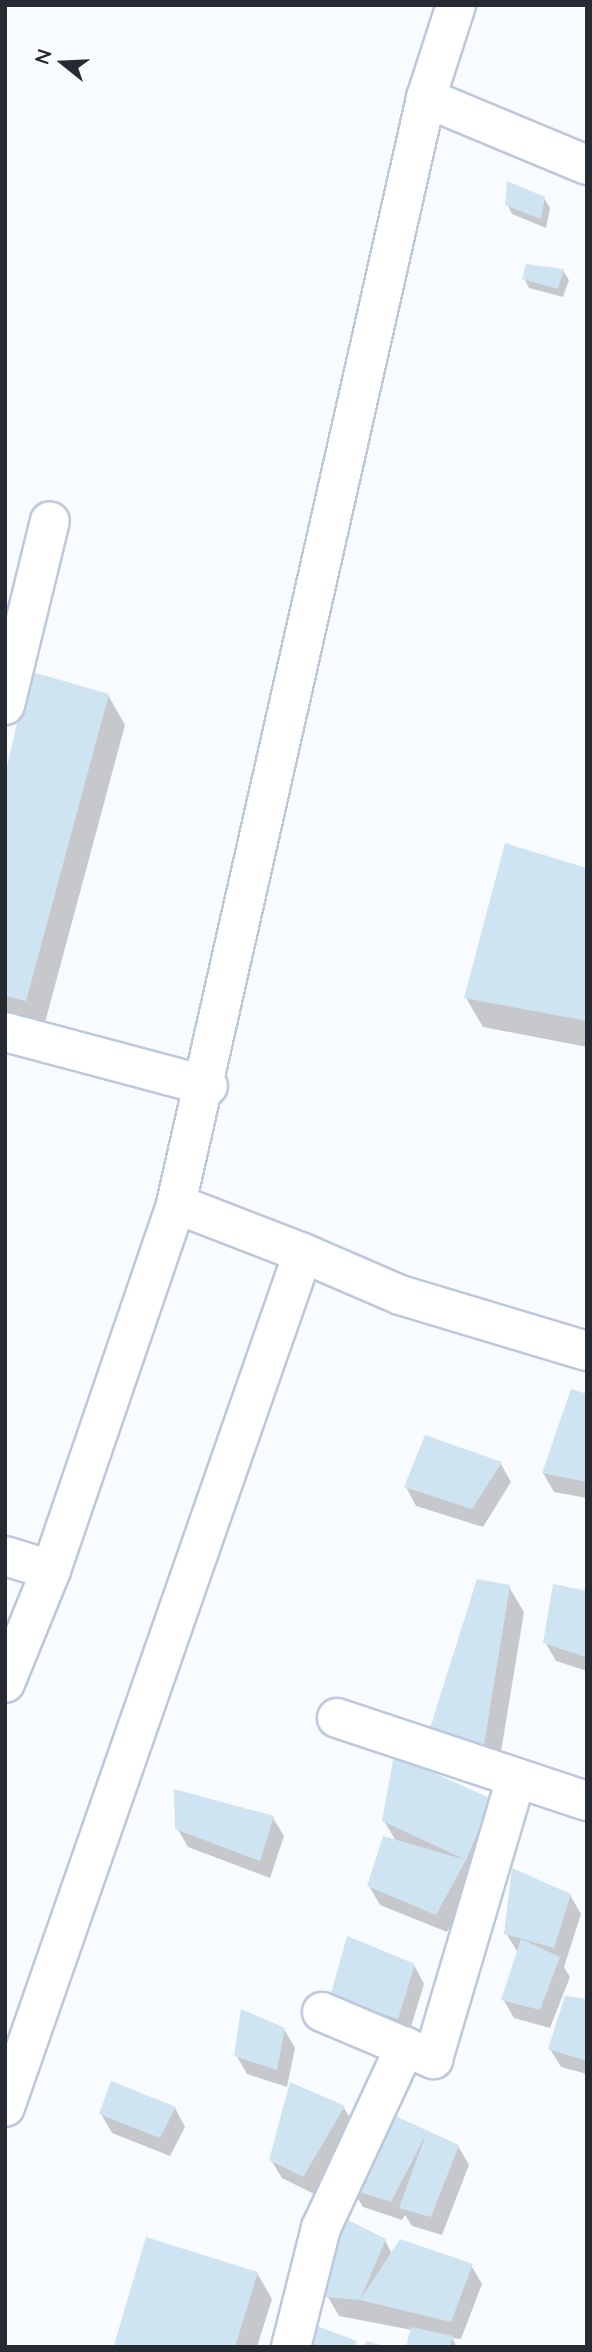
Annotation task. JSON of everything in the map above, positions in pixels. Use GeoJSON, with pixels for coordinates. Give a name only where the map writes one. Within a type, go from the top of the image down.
{"type":"FeatureCollection","features":[{"type":"Feature","properties":{"kind":"street"},"geometry":{"type":"LineString","coordinates":[[5,1683],[51,1570],[176,1204],[208,1086],[426,98],[456,5]]}},
{"type":"Feature","properties":{"kind":"street"},"geometry":{"type":"LineString","coordinates":[[426,98],[587,165]]}},
{"type":"Feature","properties":{"kind":"street"},"geometry":{"type":"LineString","coordinates":[[5,705],[50,521]]}},
{"type":"Feature","properties":{"kind":"street"},"geometry":{"type":"LineString","coordinates":[[5,1032],[208,1086]]}},
{"type":"Feature","properties":{"kind":"street"},"geometry":{"type":"LineString","coordinates":[[176,1204],[303,1253],[400,1295],[587,1351]]}},
{"type":"Feature","properties":{"kind":"street"},"geometry":{"type":"LineString","coordinates":[[5,2107],[303,1253]]}},
{"type":"Feature","properties":{"kind":"street"},"geometry":{"type":"LineString","coordinates":[[5,1556],[51,1570]]}},
{"type":"Feature","properties":{"kind":"street"},"geometry":{"type":"LineString","coordinates":[[337,1718],[587,1801]]}},
{"type":"Feature","properties":{"kind":"street"},"geometry":{"type":"LineString","coordinates":[[322,2012],[433,2059],[516,1779]]}},
{"type":"Feature","properties":{"kind":"street"},"geometry":{"type":"LineString","coordinates":[[291,2347],[321,2228],[405,2047]]}},
{"type":"Feature","properties":{"kind":"building"},"geometry":{"type":"Polygon","coordinates":[[[507,181],[545,197],[541,219],[505,205],[507,181]]]}},
{"type":"Feature","properties":{"kind":"building"},"geometry":{"type":"Polygon","coordinates":[[[526,264],[564,269],[558,289],[522,279],[526,264]]]}},
{"type":"Feature","properties":{"kind":"building"},"geometry":{"type":"Polygon","coordinates":[[[29,671],[109,694],[26,1001],[5,996],[5,775],[29,671]]]}},
{"type":"Feature","properties":{"kind":"building"},"geometry":{"type":"Polygon","coordinates":[[[505,843],[587,868],[587,1021],[464,998],[505,843]]]}},
{"type":"Feature","properties":{"kind":"building"},"geometry":{"type":"Polygon","coordinates":[[[571,1389],[587,1394],[587,1482],[542,1473],[571,1389]]]}},
{"type":"Feature","properties":{"kind":"building"},"geometry":{"type":"Polygon","coordinates":[[[425,1435],[502,1462],[472,1509],[404,1487],[425,1435]]]}},
{"type":"Feature","properties":{"kind":"building"},"geometry":{"type":"Polygon","coordinates":[[[477,1579],[510,1585],[484,1745],[429,1731],[477,1579]]]}},
{"type":"Feature","properties":{"kind":"building"},"geometry":{"type":"Polygon","coordinates":[[[553,1584],[587,1591],[586,1657],[543,1643],[553,1584]]]}},
{"type":"Feature","properties":{"kind":"building"},"geometry":{"type":"Polygon","coordinates":[[[394,1755],[492,1799],[466,1860],[382,1821],[394,1755]]]}},
{"type":"Feature","properties":{"kind":"building"},"geometry":{"type":"Polygon","coordinates":[[[174,1789],[274,1816],[260,1861],[175,1829],[174,1789]]]}},
{"type":"Feature","properties":{"kind":"building"},"geometry":{"type":"Polygon","coordinates":[[[383,1836],[466,1860],[436,1915],[367,1886],[383,1836]]]}},
{"type":"Feature","properties":{"kind":"building"},"geometry":{"type":"Polygon","coordinates":[[[512,1868],[571,1894],[554,1948],[504,1934],[512,1868]]]}},
{"type":"Feature","properties":{"kind":"building"},"geometry":{"type":"Polygon","coordinates":[[[347,1936],[415,1964],[398,2019],[330,1997],[347,1936]]]}},
{"type":"Feature","properties":{"kind":"building"},"geometry":{"type":"Polygon","coordinates":[[[521,1939],[560,1957],[540,2010],[501,2000],[521,1939]]]}},
{"type":"Feature","properties":{"kind":"building"},"geometry":{"type":"Polygon","coordinates":[[[565,1996],[587,1999],[587,2061],[548,2049],[565,1996]]]}},
{"type":"Feature","properties":{"kind":"building"},"geometry":{"type":"Polygon","coordinates":[[[241,2009],[285,2028],[277,2070],[234,2056],[241,2009]]]}},
{"type":"Feature","properties":{"kind":"building"},"geometry":{"type":"Polygon","coordinates":[[[111,2081],[176,2107],[160,2138],[99,2114],[111,2081]]]}},
{"type":"Feature","properties":{"kind":"building"},"geometry":{"type":"Polygon","coordinates":[[[290,2082],[345,2106],[303,2177],[269,2160],[290,2082]]]}},
{"type":"Feature","properties":{"kind":"building"},"geometry":{"type":"Polygon","coordinates":[[[382,2110],[459,2145],[431,2217],[399,2208],[426,2134],[391,2202],[350,2189],[382,2110]]]}},
{"type":"Feature","properties":{"kind":"building"},"geometry":{"type":"Polygon","coordinates":[[[338,2215],[386,2239],[360,2300],[326,2297],[338,2215]]]}},
{"type":"Feature","properties":{"kind":"building"},"geometry":{"type":"Polygon","coordinates":[[[146,2237],[258,2272],[235,2347],[114,2345],[146,2237]]]}},
{"type":"Feature","properties":{"kind":"building"},"geometry":{"type":"Polygon","coordinates":[[[400,2239],[473,2264],[451,2322],[360,2300],[400,2239]]]}},
{"type":"Feature","properties":{"kind":"building"},"geometry":{"type":"Polygon","coordinates":[[[317,2326],[357,2341],[354,2347],[309,2347],[317,2326]]]}},
{"type":"Feature","properties":{"kind":"building"},"geometry":{"type":"Polygon","coordinates":[[[411,2327],[453,2336],[450,2347],[406,2347],[411,2327]]]}},
{"type":"Feature","properties":{"kind":"building"},"geometry":{"type":"Polygon","coordinates":[[[367,2341],[383,2346],[383,2347],[364,2347],[367,2341]]]}}]}
